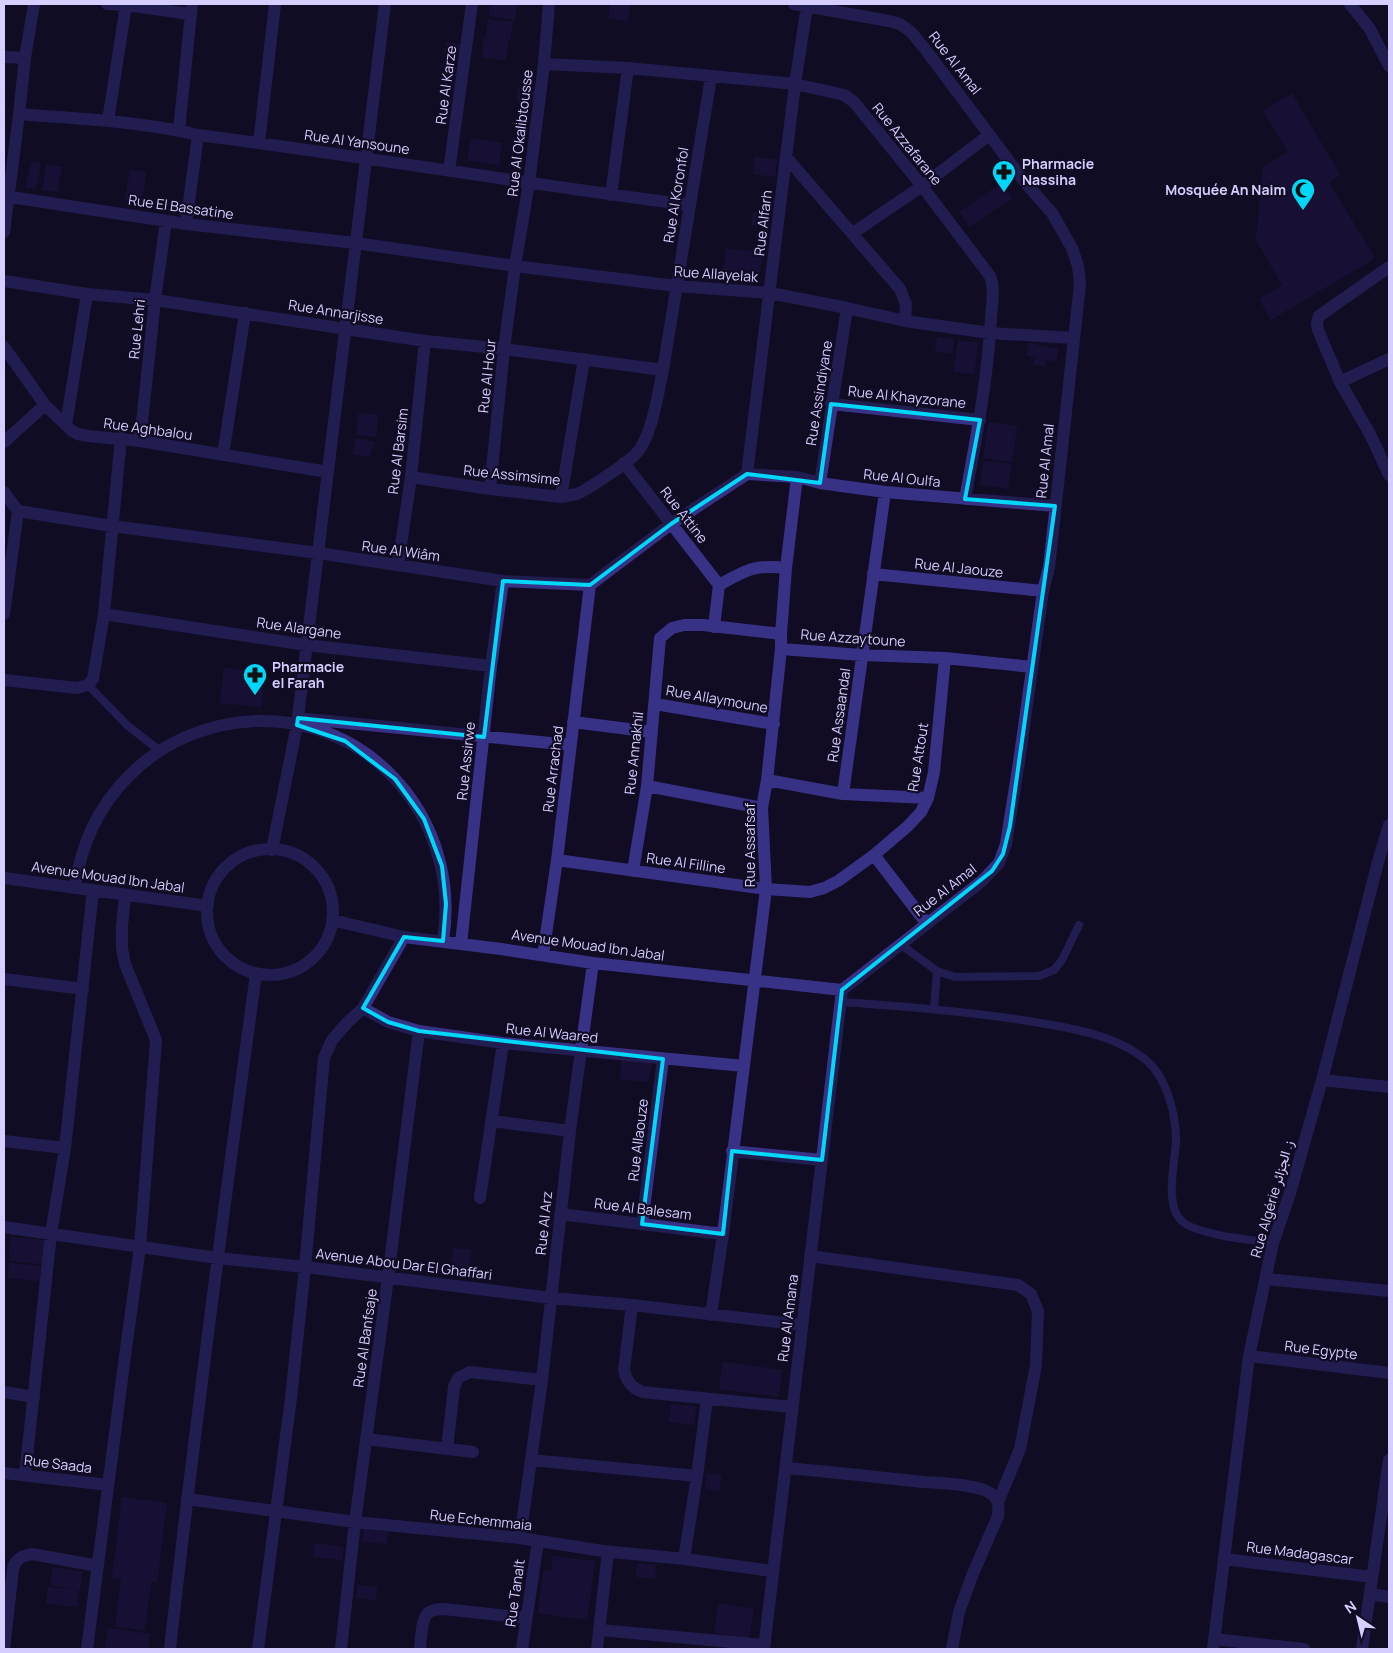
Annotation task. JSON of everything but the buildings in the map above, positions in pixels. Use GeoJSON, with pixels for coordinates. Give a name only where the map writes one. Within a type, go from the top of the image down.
{"type":"FeatureCollection","features":[{"type":"Feature","properties":{"kind":"street"},"geometry":{"type":"LineString","coordinates":[[4,232],[6,196],[20,114],[25,58],[34,4]]}},
{"type":"Feature","properties":{"kind":"street"},"geometry":{"type":"LineString","coordinates":[[107,4],[191,9],[180,130]]}},
{"type":"Feature","properties":{"kind":"street"},"geometry":{"type":"LineString","coordinates":[[108,121],[126,4]]}},
{"type":"Feature","properties":{"kind":"street"},"geometry":{"type":"LineString","coordinates":[[259,143],[275,4]]}},
{"type":"Feature","properties":{"kind":"street"},"geometry":{"type":"LineString","coordinates":[[272,850],[298,722],[384,4]]}},
{"type":"Feature","properties":{"kind":"street","name":"Rue Al Karze"},"geometry":{"type":"LineString","coordinates":[[449,171],[472,4]]}},
{"type":"Feature","properties":{"kind":"street","name":"Rue Al Okalibtousse"},"geometry":{"type":"LineString","coordinates":[[515,266],[529,183],[544,64],[549,4]]}},
{"type":"Feature","properties":{"kind":"street"},"geometry":{"type":"LineString","coordinates":[[1350,4],[1370,29],[1389,66]]}},
{"type":"Feature","properties":{"kind":"street","name":"Rue Alfarh"},"geometry":{"type":"LineString","coordinates":[[747,474],[795,84],[800,5]]}},
{"type":"Feature","properties":{"kind":"street","name":"Rue Al Amal"},"geometry":{"type":"LineString","coordinates":[[800,5],[889,21],[900,24],[911,32],[1024,181],[1052,213],[1072,248],[1078,266],[1080,284],[1049,567],[1043,591],[1010,826],[1003,854],[999,863],[982,881],[900,944],[842,996]]}},
{"type":"Feature","properties":{"kind":"street"},"geometry":{"type":"LineString","coordinates":[[4,56],[25,58]]}},
{"type":"Feature","properties":{"kind":"street","name":"Rue Azzafarane"},"geometry":{"type":"LineString","coordinates":[[544,64],[628,68],[795,84],[850,98],[922,186],[990,276],[993,284],[990,333],[980,420],[965,499]]}},
{"type":"Feature","properties":{"kind":"street"},"geometry":{"type":"LineString","coordinates":[[611,195],[628,68]]}},
{"type":"Feature","properties":{"kind":"street","name":"Rue Al Koronfol"},"geometry":{"type":"LineString","coordinates":[[654,407],[663,370],[710,76]]}},
{"type":"Feature","properties":{"kind":"street","name":"Rue Al Yansoune"},"geometry":{"type":"LineString","coordinates":[[20,114],[108,121],[180,130],[198,135],[690,205]]}},
{"type":"Feature","properties":{"kind":"street"},"geometry":{"type":"LineString","coordinates":[[186,224],[198,135]]}},
{"type":"Feature","properties":{"kind":"street"},"geometry":{"type":"LineString","coordinates":[[853,233],[922,186],[989,135]]}},
{"type":"Feature","properties":{"kind":"street"},"geometry":{"type":"LineString","coordinates":[[786,157],[900,288],[906,304],[905,321]]}},
{"type":"Feature","properties":{"kind":"street","name":"Rue El Bassatine"},"geometry":{"type":"LineString","coordinates":[[6,196],[186,224],[355,243]]}},
{"type":"Feature","properties":{"kind":"street","name":"Rue Lehri"},"geometry":{"type":"LineString","coordinates":[[140,441],[155,300],[166,221]]}},
{"type":"Feature","properties":{"kind":"street","name":"Rue Allayelak"},"geometry":{"type":"LineString","coordinates":[[355,243],[515,266],[676,286],[770,293],[905,321],[990,333],[1074,338]]}},
{"type":"Feature","properties":{"kind":"street","name":"Rue Al Hour"},"geometry":{"type":"LineString","coordinates":[[490,489],[504,349],[515,266]]}},
{"type":"Feature","properties":{"kind":"street"},"geometry":{"type":"LineString","coordinates":[[1389,266],[1319,316],[1317,323],[1318,330],[1340,382],[1370,434],[1389,475]]}},
{"type":"Feature","properties":{"kind":"street","name":"Rue Annarjisse"},"geometry":{"type":"LineString","coordinates":[[4,281],[87,294],[155,300],[425,341],[504,349],[663,370]]}},
{"type":"Feature","properties":{"kind":"street"},"geometry":{"type":"LineString","coordinates":[[66,425],[87,294]]}},
{"type":"Feature","properties":{"kind":"street","name":"Rue Assindiyane"},"geometry":{"type":"LineString","coordinates":[[820,483],[831,404],[848,308]]}},
{"type":"Feature","properties":{"kind":"street"},"geometry":{"type":"LineString","coordinates":[[223,454],[245,313]]}},
{"type":"Feature","properties":{"kind":"street","name":"Rue Al Barsim"},"geometry":{"type":"LineString","coordinates":[[398,565],[411,477],[425,341]]}},
{"type":"Feature","properties":{"kind":"street","name":"Rue Aghbalou"},"geometry":{"type":"LineString","coordinates":[[4,347],[45,405],[72,431],[82,435],[121,438],[328,472]]}},
{"type":"Feature","properties":{"kind":"street"},"geometry":{"type":"LineString","coordinates":[[561,497],[584,359]]}},
{"type":"Feature","properties":{"kind":"street"},"geometry":{"type":"LineString","coordinates":[[1340,382],[1389,359]]}},
{"type":"Feature","properties":{"kind":"street","name":"Rue Al Khayzorane"},"geometry":{"type":"LineString","coordinates":[[831,404],[980,420]]}},
{"type":"Feature","properties":{"kind":"street"},"geometry":{"type":"LineString","coordinates":[[4,442],[45,405]]}},
{"type":"Feature","properties":{"kind":"street","name":"Rue Assimsime"},"geometry":{"type":"LineString","coordinates":[[411,477],[561,497],[577,494],[636,454],[642,445],[654,407]]}},
{"type":"Feature","properties":{"kind":"street"},"geometry":{"type":"LineString","coordinates":[[4,680],[77,688],[88,686],[93,680],[104,614],[121,438]]}},
{"type":"Feature","properties":{"kind":"street","name":"Rue Attine"},"geometry":{"type":"LineString","coordinates":[[624,463],[720,585]]}},
{"type":"Feature","properties":{"kind":"street"},"geometry":{"type":"LineString","coordinates":[[590,585],[671,524],[747,474]]}},
{"type":"Feature","properties":{"kind":"street","name":"Rue Al Oulfa"},"geometry":{"type":"LineString","coordinates":[[747,474],[796,477],[820,483],[885,492],[1055,506]]}},
{"type":"Feature","properties":{"kind":"street"},"geometry":{"type":"LineString","coordinates":[[781,634],[796,477]]}},
{"type":"Feature","properties":{"kind":"street"},"geometry":{"type":"LineString","coordinates":[[4,492],[18,512],[4,614]]}},
{"type":"Feature","properties":{"kind":"street","name":"Rue Assaandal"},"geometry":{"type":"LineString","coordinates":[[843,794],[872,574],[885,492]]}},
{"type":"Feature","properties":{"kind":"street","name":"Rue Al Wiâm"},"geometry":{"type":"LineString","coordinates":[[18,512],[503,581],[590,585]]}},
{"type":"Feature","properties":{"kind":"street"},"geometry":{"type":"LineString","coordinates":[[714,627],[720,585],[747,569],[772,566],[786,568]]}},
{"type":"Feature","properties":{"kind":"street","name":"Rue Al Jaouze"},"geometry":{"type":"LineString","coordinates":[[872,574],[1043,591]]}},
{"type":"Feature","properties":{"kind":"street","name":"Rue Assirwe"},"geometry":{"type":"LineString","coordinates":[[461,944],[491,666],[503,581]]}},
{"type":"Feature","properties":{"kind":"street","name":"Rue Arrachad"},"geometry":{"type":"LineString","coordinates":[[543,955],[557,860],[590,585]]}},
{"type":"Feature","properties":{"kind":"street","name":"Rue Alargane"},"geometry":{"type":"LineString","coordinates":[[104,614],[306,645],[491,666]]}},
{"type":"Feature","properties":{"kind":"street","name":"Rue Azzaytoune"},"geometry":{"type":"LineString","coordinates":[[660,638],[677,626],[703,625],[781,634],[781,649],[862,655],[945,658],[1032,667]]}},
{"type":"Feature","properties":{"kind":"street","name":"Rue Annakhil"},"geometry":{"type":"LineString","coordinates":[[633,871],[647,786],[660,638]]}},
{"type":"Feature","properties":{"kind":"street","name":"Rue Assafsaf"},"geometry":{"type":"LineString","coordinates":[[754,981],[766,889],[762,808],[774,724],[781,649]]}},
{"type":"Feature","properties":{"kind":"street","name":"Rue Attout"},"geometry":{"type":"LineString","coordinates":[[838,881],[874,855],[908,826],[921,812],[928,798],[934,772],[945,658]]}},
{"type":"Feature","properties":{"kind":"street","name":"Rue Allaymoune"},"geometry":{"type":"LineString","coordinates":[[655,704],[774,724]]}},
{"type":"Feature","properties":{"kind":"street"},"geometry":{"type":"LineString","coordinates":[[75,887],[86,841],[102,809],[116,790],[132,772],[160,751],[192,734],[227,724],[262,721],[298,722],[570,745]]}},
{"type":"Feature","properties":{"kind":"street"},"geometry":{"type":"LineString","coordinates":[[298,722],[334,736],[366,754],[395,779],[418,808],[435,842],[442,866],[446,904],[443,941]]}},
{"type":"Feature","properties":{"kind":"street"},"geometry":{"type":"LineString","coordinates":[[573,722],[652,732]]}},
{"type":"Feature","properties":{"kind":"street"},"geometry":{"type":"LineString","coordinates":[[767,780],[843,794],[928,798]]}},
{"type":"Feature","properties":{"kind":"street"},"geometry":{"type":"LineString","coordinates":[[647,786],[762,808]]}},
{"type":"Feature","properties":{"kind":"street","name":"Rue Algérie ز. الجزائر"},"geometry":{"type":"LineString","coordinates":[[1213,1644],[1249,1356],[1273,1244],[1290,1193],[1384,863],[1389,825]]}},
{"type":"Feature","properties":{"kind":"street"},"geometry":{"type":"LineString","coordinates":[[272,850],[287,852],[302,858],[321,876],[331,899],[332,920],[324,944],[318,953],[306,964],[282,974],[256,974],[238,966],[219,949],[209,926],[208,906],[211,891],[216,881],[229,865],[251,853],[272,850]]}},
{"type":"Feature","properties":{"kind":"street"},"geometry":{"type":"LineString","coordinates":[[874,855],[927,924]]}},
{"type":"Feature","properties":{"kind":"street","name":"Rue Al Filline"},"geometry":{"type":"LineString","coordinates":[[557,860],[766,889],[810,892],[838,881]]}},
{"type":"Feature","properties":{"kind":"street","name":"Avenue Mouad Ibn Jabal"},"geometry":{"type":"LineString","coordinates":[[4,878],[208,906]]}},
{"type":"Feature","properties":{"kind":"street"},"geometry":{"type":"LineString","coordinates":[[25,1475],[51,1234],[65,1148],[93,890]]}},
{"type":"Feature","properties":{"kind":"street"},"geometry":{"type":"LineString","coordinates":[[87,1649],[140,1247],[156,1040],[125,964],[122,948],[122,926],[125,895]]}},
{"type":"Feature","properties":{"kind":"street","name":"Avenue Mouad Ibn Jabal"},"geometry":{"type":"LineString","coordinates":[[332,920],[404,936],[593,963],[754,981],[842,996]]}},
{"type":"Feature","properties":{"kind":"street"},"geometry":{"type":"LineString","coordinates":[[258,1649],[291,1398],[324,1058],[332,1040],[363,1008],[404,936]]}},
{"type":"Feature","properties":{"kind":"street","name":"Rue Al Arz"},"geometry":{"type":"LineString","coordinates":[[520,1538],[542,1380],[570,1131],[593,963]]}},
{"type":"Feature","properties":{"kind":"street"},"geometry":{"type":"LineString","coordinates":[[170,1649],[217,1258],[256,974]]}},
{"type":"Feature","properties":{"kind":"street"},"geometry":{"type":"LineString","coordinates":[[4,979],[83,989]]}},
{"type":"Feature","properties":{"kind":"street"},"geometry":{"type":"LineString","coordinates":[[711,1315],[723,1234],[754,981]]}},
{"type":"Feature","properties":{"kind":"street","name":"Rue Al Amana"},"geometry":{"type":"LineString","coordinates":[[764,1647],[842,996]]}},
{"type":"Feature","properties":{"kind":"street","name":"Rue Al Waared"},"geometry":{"type":"LineString","coordinates":[[363,1008],[388,1022],[419,1031],[503,1043],[744,1066]]}},
{"type":"Feature","properties":{"kind":"street","name":"Rue Al Banfsaje"},"geometry":{"type":"LineString","coordinates":[[341,1649],[355,1522],[419,1031]]}},
{"type":"Feature","properties":{"kind":"street"},"geometry":{"type":"LineString","coordinates":[[480,1198],[503,1043]]}},
{"type":"Feature","properties":{"kind":"street","name":"Rue Allaouze"},"geometry":{"type":"LineString","coordinates":[[642,1224],[663,1058]]}},
{"type":"Feature","properties":{"kind":"street"},"geometry":{"type":"LineString","coordinates":[[1322,1080],[1389,1087]]}},
{"type":"Feature","properties":{"kind":"street"},"geometry":{"type":"LineString","coordinates":[[491,1122],[570,1131]]}},
{"type":"Feature","properties":{"kind":"street"},"geometry":{"type":"LineString","coordinates":[[4,1141],[65,1148]]}},
{"type":"Feature","properties":{"kind":"street"},"geometry":{"type":"LineString","coordinates":[[732,1151],[822,1160]]}},
{"type":"Feature","properties":{"kind":"street","name":"Rue Al Balesam"},"geometry":{"type":"LineString","coordinates":[[560,1214],[723,1234]]}},
{"type":"Feature","properties":{"kind":"street","name":"Avenue Abou Dar El Ghaffari"},"geometry":{"type":"LineString","coordinates":[[4,1227],[217,1258],[305,1267],[551,1298],[632,1305],[802,1325]]}},
{"type":"Feature","properties":{"kind":"street"},"geometry":{"type":"LineString","coordinates":[[810,1256],[1018,1285],[1031,1294],[1038,1311],[1036,1365],[1020,1449],[998,1502]]}},
{"type":"Feature","properties":{"kind":"street"},"geometry":{"type":"LineString","coordinates":[[1266,1279],[1389,1291]]}},
{"type":"Feature","properties":{"kind":"street"},"geometry":{"type":"LineString","coordinates":[[632,1305],[624,1370],[626,1378],[635,1389],[642,1392],[792,1407]]}},
{"type":"Feature","properties":{"kind":"street","name":"Rue Egypte"},"geometry":{"type":"LineString","coordinates":[[1249,1356],[1389,1373]]}},
{"type":"Feature","properties":{"kind":"street"},"geometry":{"type":"LineString","coordinates":[[447,1449],[454,1387],[458,1378],[470,1372],[542,1380]]}},
{"type":"Feature","properties":{"kind":"street"},"geometry":{"type":"LineString","coordinates":[[4,1392],[34,1397]]}},
{"type":"Feature","properties":{"kind":"street"},"geometry":{"type":"LineString","coordinates":[[684,1559],[707,1399]]}},
{"type":"Feature","properties":{"kind":"street"},"geometry":{"type":"LineString","coordinates":[[366,1440],[474,1452]]}},
{"type":"Feature","properties":{"kind":"street"},"geometry":{"type":"LineString","coordinates":[[530,1460],[697,1476]]}},
{"type":"Feature","properties":{"kind":"street"},"geometry":{"type":"LineString","coordinates":[[1362,1649],[1372,1577],[1385,1516],[1389,1460]]}},
{"type":"Feature","properties":{"kind":"street"},"geometry":{"type":"LineString","coordinates":[[786,1468],[957,1485],[988,1492],[995,1496],[998,1502],[998,1516],[972,1576],[960,1612],[952,1649]]}},
{"type":"Feature","properties":{"kind":"street","name":"Rue Saada"},"geometry":{"type":"LineString","coordinates":[[4,1472],[108,1485]]}},
{"type":"Feature","properties":{"kind":"street","name":"Rue Echemmaia"},"geometry":{"type":"LineString","coordinates":[[187,1500],[355,1522],[520,1538],[772,1571]]}},
{"type":"Feature","properties":{"kind":"street","name":"Rue Tanalt"},"geometry":{"type":"LineString","coordinates":[[522,1649],[538,1541]]}},
{"type":"Feature","properties":{"kind":"street"},"geometry":{"type":"LineString","coordinates":[[597,1649],[608,1551]]}},
{"type":"Feature","properties":{"kind":"street"},"geometry":{"type":"LineString","coordinates":[[4,1649],[14,1563],[24,1556],[32,1554],[98,1566]]}},
{"type":"Feature","properties":{"kind":"street","name":"Rue Madagascar"},"geometry":{"type":"LineString","coordinates":[[1224,1558],[1372,1577]]}},
{"type":"Feature","properties":{"kind":"street"},"geometry":{"type":"LineString","coordinates":[[1370,1594],[1389,1597]]}},
{"type":"Feature","properties":{"kind":"street"},"geometry":{"type":"LineString","coordinates":[[420,1649],[424,1620],[427,1614],[435,1610],[444,1609],[526,1618]]}},
{"type":"Feature","properties":{"kind":"street"},"geometry":{"type":"LineString","coordinates":[[600,1630],[679,1643],[764,1647]]}},
{"type":"Feature","properties":{"kind":"street"},"geometry":{"type":"LineString","coordinates":[[1213,1644],[1304,1649]]}},
{"type":"Feature","properties":{"kind":"lane"},"geometry":{"type":"LineString","coordinates":[[88,686],[127,725],[160,751]]}},
{"type":"Feature","properties":{"kind":"lane"},"geometry":{"type":"LineString","coordinates":[[900,944],[937,971],[955,977],[1039,976],[1054,970],[1062,960],[1079,925]]}},
{"type":"Feature","properties":{"kind":"lane"},"geometry":{"type":"LineString","coordinates":[[934,1008],[937,971]]}},
{"type":"Feature","properties":{"kind":"lane"},"geometry":{"type":"LineString","coordinates":[[842,996],[1061,1026],[1124,1045],[1148,1062],[1165,1085],[1174,1112],[1176,1139],[1172,1197],[1175,1213],[1182,1222],[1204,1231],[1273,1244]]}},
{"type":"Feature","properties":{"kind":"highlighted area"},"geometry":{"type":"Polygon","coordinates":[[[831,404],[980,420],[965,499],[1055,506],[1010,826],[1003,854],[992,871],[842,990],[822,1160],[732,1151],[723,1234],[642,1224],[663,1059],[419,1031],[388,1022],[363,1008],[404,937],[443,941],[446,904],[442,866],[424,819],[395,779],[345,741],[297,725],[298,718],[484,737],[503,581],[590,585],[671,524],[747,474],[820,483],[831,404]]]}},
{"type":"Feature","properties":{"kind":"place","name":"Pharmacie Nassiha"},"geometry":{"type":"Point","coordinates":[1004,193]}},
{"type":"Feature","properties":{"kind":"place","name":"Mosquée An Naim"},"geometry":{"type":"Point","coordinates":[1303,211]}},
{"type":"Feature","properties":{"kind":"place","name":"Pharmacie el Farah"},"geometry":{"type":"Point","coordinates":[255,696]}}]}
